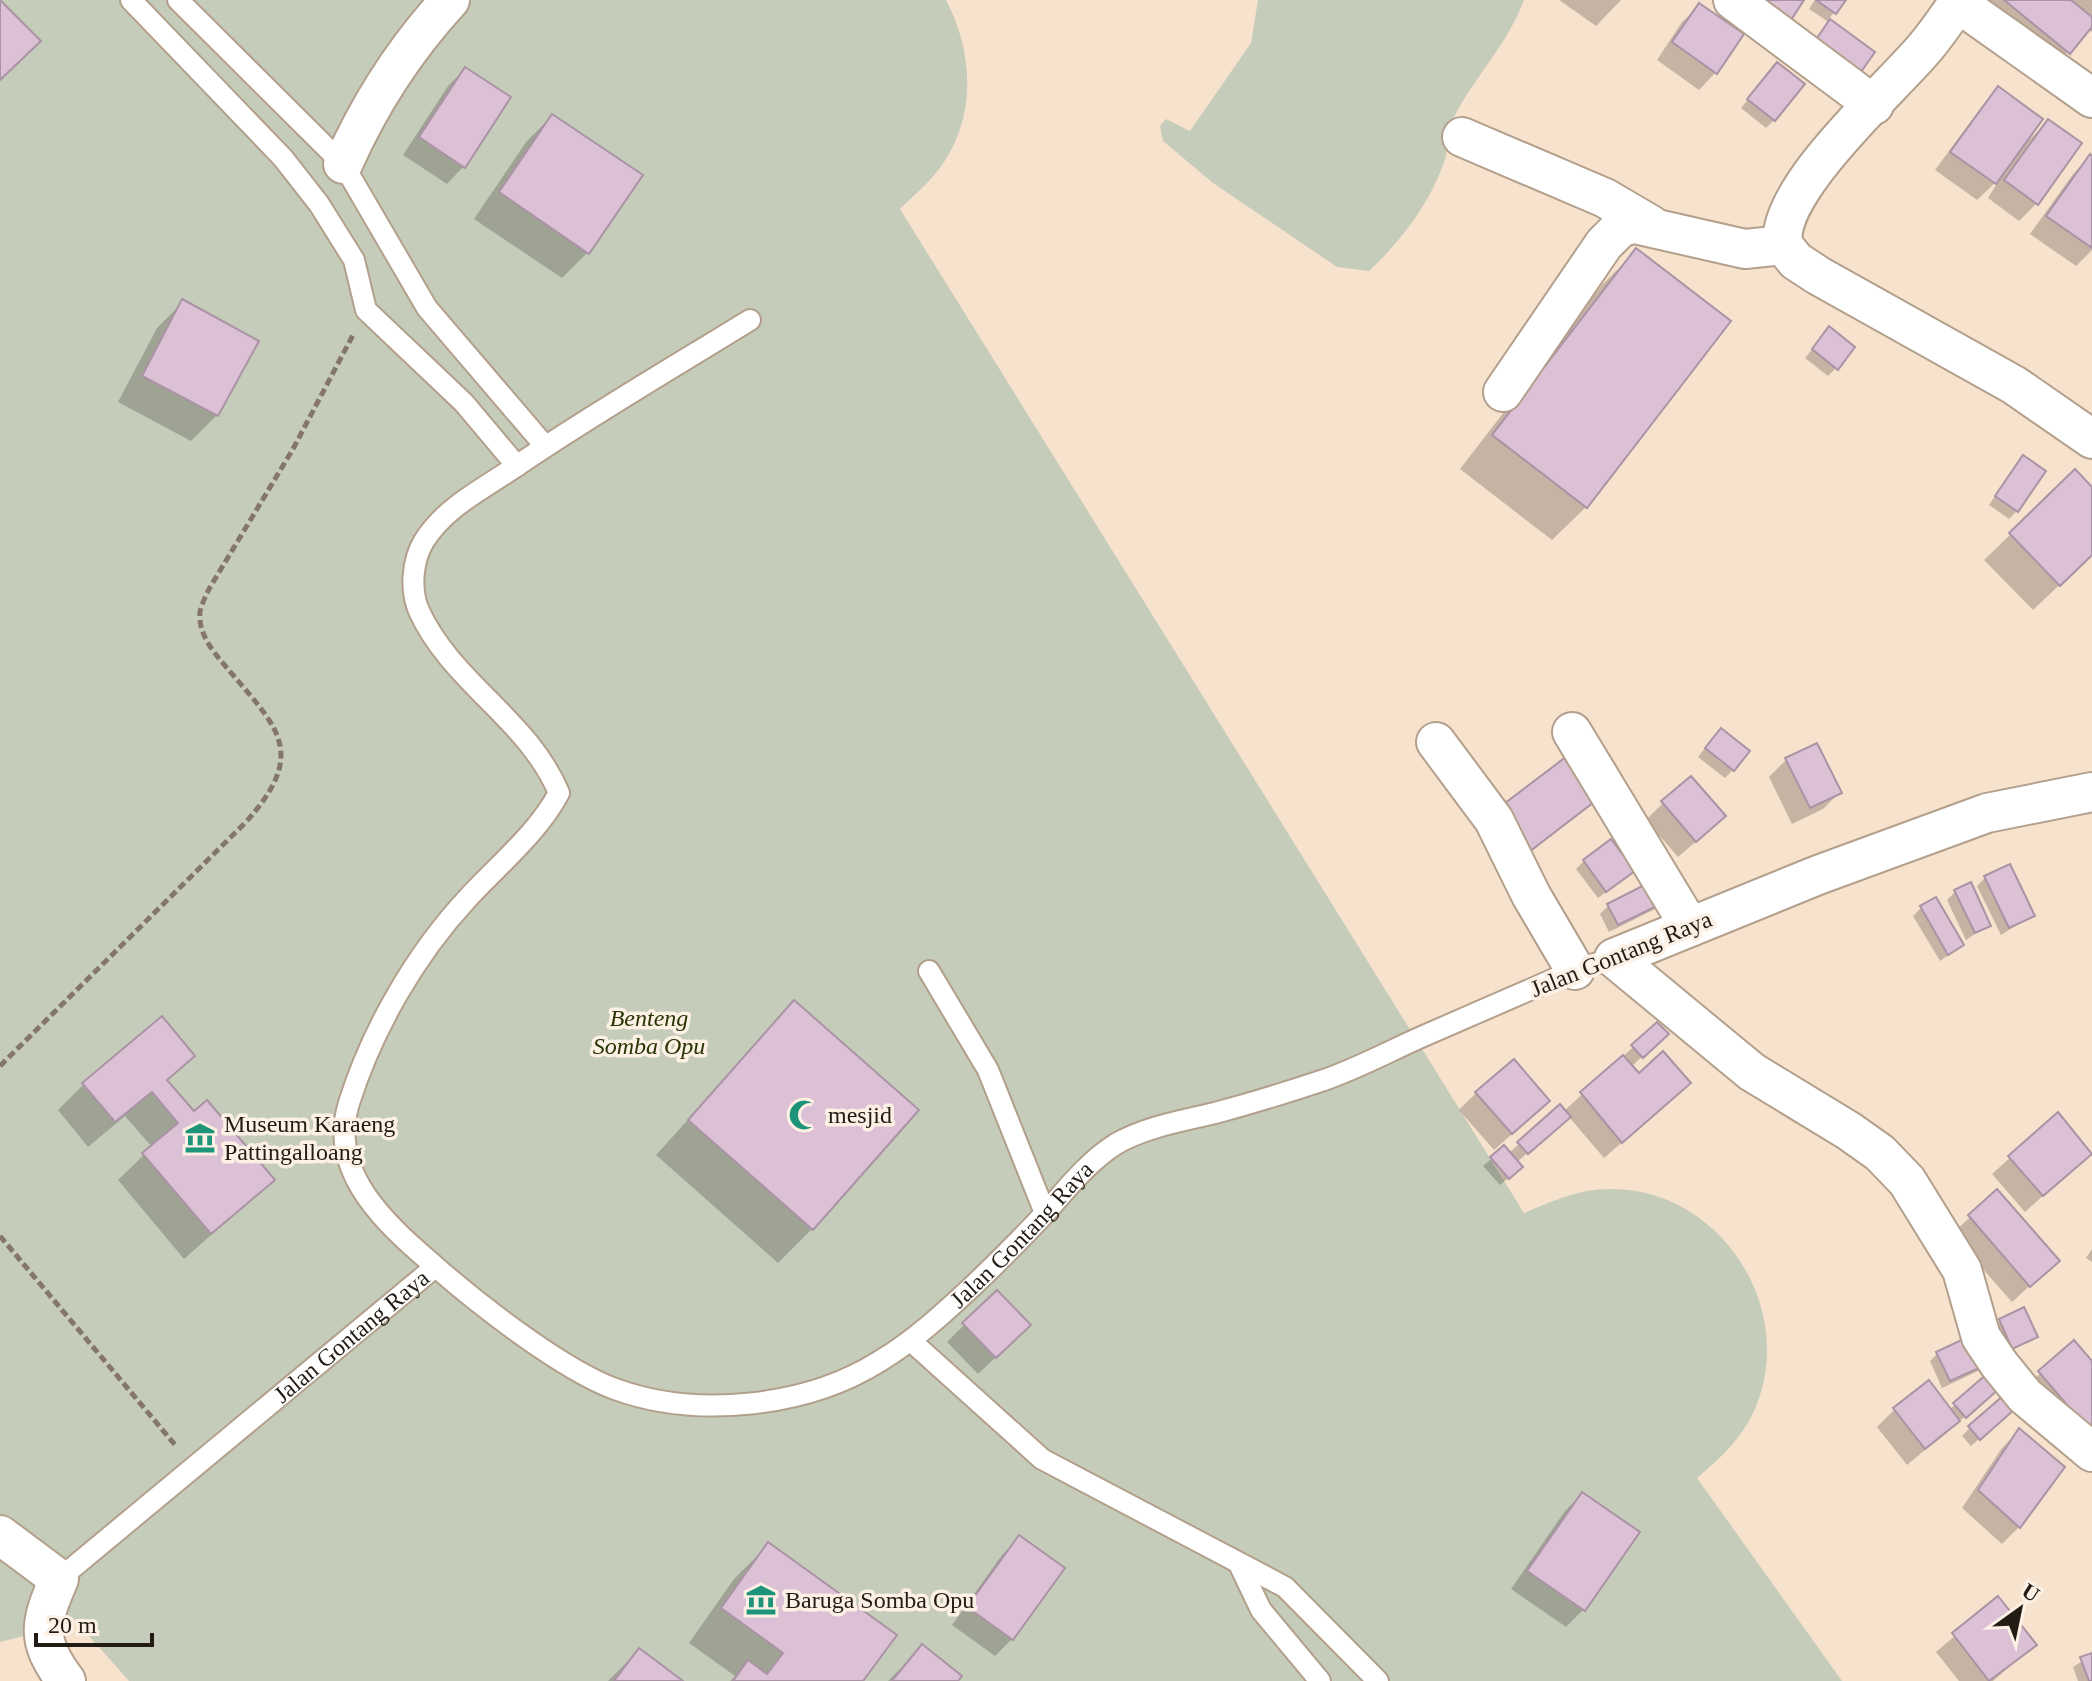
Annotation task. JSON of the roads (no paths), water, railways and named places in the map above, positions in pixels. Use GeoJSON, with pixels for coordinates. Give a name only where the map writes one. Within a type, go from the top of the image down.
{"type":"FeatureCollection","features":[{"type":"Feature","properties":{"kind":"street"},"geometry":{"type":"LineString","coordinates":[[343,164],[360,126],[395,68],[450,0]]}},
{"type":"Feature","properties":{"kind":"street"},"geometry":{"type":"LineString","coordinates":[[1733,0],[1874,105]]}},
{"type":"Feature","properties":{"kind":"street"},"geometry":{"type":"LineString","coordinates":[[2092,98],[1959,1],[1926,47],[1802,186],[1783,223],[1783,245],[1796,261],[2014,385],[2092,439]]}},
{"type":"Feature","properties":{"kind":"street"},"geometry":{"type":"LineString","coordinates":[[1462,137],[1605,198],[1651,225],[1745,249],[1783,245]]}},
{"type":"Feature","properties":{"kind":"street"},"geometry":{"type":"LineString","coordinates":[[1503,392],[1604,244],[1621,227],[1651,225]]}},
{"type":"Feature","properties":{"kind":"street"},"geometry":{"type":"LineString","coordinates":[[1572,732],[1690,927]]}},
{"type":"Feature","properties":{"kind":"street"},"geometry":{"type":"LineString","coordinates":[[1436,742],[1494,820],[1575,970]]}},
{"type":"Feature","properties":{"kind":"street","name":"Jalan Gontang Raya"},"geometry":{"type":"LineString","coordinates":[[1614,958],[1987,813],[2092,792]]}},
{"type":"Feature","properties":{"kind":"street"},"geometry":{"type":"LineString","coordinates":[[1614,958],[1752,1072],[1880,1153],[1907,1181],[1962,1270],[1981,1337],[1999,1364],[2025,1396],[2092,1452]]}},
{"type":"Feature","properties":{"kind":"street"},"geometry":{"type":"LineString","coordinates":[[0,1535],[59,1579],[42,1617],[43,1644],[66,1681]]}},
{"type":"Feature","properties":{"kind":"lane"},"geometry":{"type":"LineString","coordinates":[[131,0],[283,158],[319,204],[354,260],[366,310],[464,403],[517,466]]}},
{"type":"Feature","properties":{"kind":"lane"},"geometry":{"type":"LineString","coordinates":[[178,0],[343,164],[427,308],[545,446]]}},
{"type":"Feature","properties":{"kind":"lane"},"geometry":{"type":"LineString","coordinates":[[435,1267],[378,1212],[356,1183],[347,1158],[347,1108],[385,1022],[430,943],[463,903],[546,818],[559,793],[538,752],[454,664],[418,610],[413,568],[424,541],[458,504],[545,446],[750,320]]}},
{"type":"Feature","properties":{"kind":"lane","name":"Jalan Gontang Raya"},"geometry":{"type":"LineString","coordinates":[[59,1579],[435,1267],[566,1364],[615,1389],[665,1401],[724,1405],[780,1398],[838,1383],[876,1364],[911,1341],[992,1268],[1083,1170],[1118,1143],[1156,1128],[1331,1078],[1575,970],[1614,958]]}},
{"type":"Feature","properties":{"kind":"lane"},"geometry":{"type":"LineString","coordinates":[[929,971],[988,1070],[1045,1213]]}},
{"type":"Feature","properties":{"kind":"lane"},"geometry":{"type":"LineString","coordinates":[[911,1341],[1042,1459],[1285,1587],[1378,1681]]}},
{"type":"Feature","properties":{"kind":"lane"},"geometry":{"type":"LineString","coordinates":[[1239,1564],[1261,1610],[1320,1681]]}},
{"type":"Feature","properties":{"kind":"place","name":"mesjid"},"geometry":{"type":"Point","coordinates":[804,1115]}},
{"type":"Feature","properties":{"kind":"place","name":"Museum Karaeng Pattingalloang"},"geometry":{"type":"Point","coordinates":[200,1138]}},
{"type":"Feature","properties":{"kind":"place","name":"Baruga Somba Opu"},"geometry":{"type":"Point","coordinates":[761,1600]}},
{"type":"Feature","properties":{"kind":"park label","name":"Benteng Somba Opu"},"geometry":{"type":"Point","coordinates":[649,1032]}}]}
